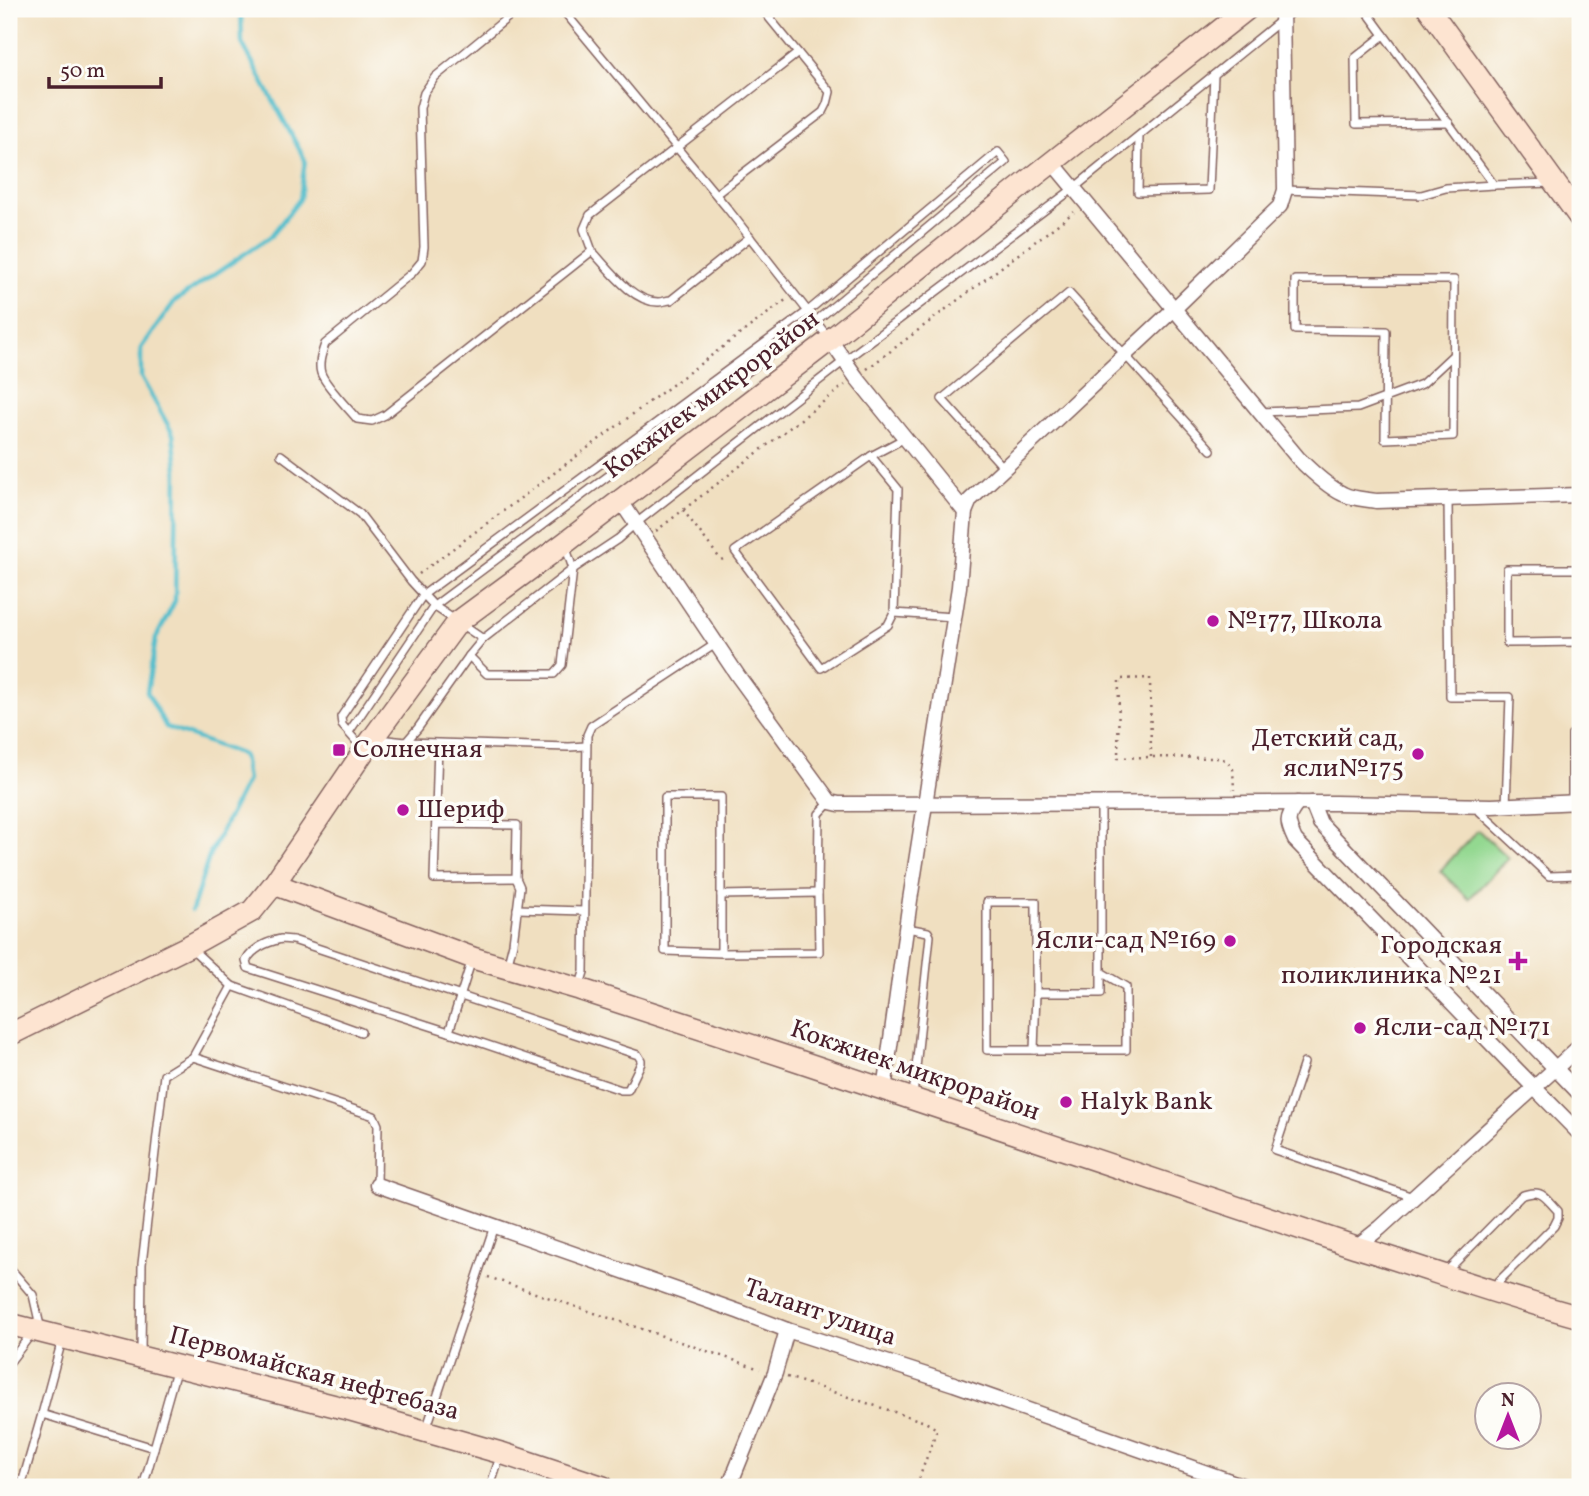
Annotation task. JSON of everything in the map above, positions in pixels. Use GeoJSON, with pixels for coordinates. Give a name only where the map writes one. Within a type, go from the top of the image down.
{"type":"FeatureCollection","features":[{"type":"Feature","properties":{"kind":"street","name":"Кокжиек микрорайон"},"geometry":{"type":"LineString","coordinates":[[9,1035],[189,946],[252,911],[274,884],[369,744],[458,622],[830,340],[1247,9]]}},
{"type":"Feature","properties":{"kind":"street"},"geometry":{"type":"LineString","coordinates":[[1429,9],[1580,218]]}},
{"type":"Feature","properties":{"kind":"street"},"geometry":{"type":"LineString","coordinates":[[884,1090],[906,928],[959,587],[965,512],[970,500],[1280,206],[1285,190],[1282,14]]}},
{"type":"Feature","properties":{"kind":"street"},"geometry":{"type":"LineString","coordinates":[[1052,162],[1298,458],[1311,472],[1343,494],[1376,500],[1580,495]]}},
{"type":"Feature","properties":{"kind":"street"},"geometry":{"type":"LineString","coordinates":[[830,340],[965,512]]}},
{"type":"Feature","properties":{"kind":"street"},"geometry":{"type":"LineString","coordinates":[[620,500],[716,643],[830,802],[1473,806],[1576,802]]}},
{"type":"Feature","properties":{"kind":"street"},"geometry":{"type":"LineString","coordinates":[[1305,803],[1320,822],[1580,1094]]}},
{"type":"Feature","properties":{"kind":"street"},"geometry":{"type":"LineString","coordinates":[[1305,803],[1290,813],[1288,826],[1295,840],[1580,1134]]}},
{"type":"Feature","properties":{"kind":"street","name":"Кокжиек микрорайон"},"geometry":{"type":"LineString","coordinates":[[274,884],[472,958],[579,989],[1538,1306],[1578,1314]]}},
{"type":"Feature","properties":{"kind":"street"},"geometry":{"type":"LineString","coordinates":[[1356,1247],[1580,1046]]}},
{"type":"Feature","properties":{"kind":"street","name":"Талант улица"},"geometry":{"type":"LineString","coordinates":[[377,1185],[787,1330],[954,1384],[1247,1487]]}},
{"type":"Feature","properties":{"kind":"street","name":"Первомайская нефтебаза"},"geometry":{"type":"LineString","coordinates":[[9,1324],[347,1409],[501,1453],[603,1487]]}},
{"type":"Feature","properties":{"kind":"street"},"geometry":{"type":"LineString","coordinates":[[729,1487],[775,1373],[787,1330]]}},
{"type":"Feature","properties":{"kind":"lane"},"geometry":{"type":"LineString","coordinates":[[518,9],[435,77],[424,93],[420,108],[424,247],[422,261],[412,273],[326,344],[321,356],[320,371],[357,419],[372,421],[385,415],[592,251]]}},
{"type":"Feature","properties":{"kind":"lane"},"geometry":{"type":"LineString","coordinates":[[562,9],[716,194],[830,340]]}},
{"type":"Feature","properties":{"kind":"lane"},"geometry":{"type":"LineString","coordinates":[[716,194],[822,112],[830,92],[762,9]]}},
{"type":"Feature","properties":{"kind":"lane"},"geometry":{"type":"LineString","coordinates":[[406,742],[483,639],[573,569],[618,539],[844,361],[1074,188],[1214,75],[1282,14],[1294,9]]}},
{"type":"Feature","properties":{"kind":"lane"},"geometry":{"type":"LineString","coordinates":[[1364,9],[1494,184]]}},
{"type":"Feature","properties":{"kind":"lane"},"geometry":{"type":"LineString","coordinates":[[1384,35],[1355,58],[1356,124],[1448,123]]}},
{"type":"Feature","properties":{"kind":"lane"},"geometry":{"type":"LineString","coordinates":[[750,237],[671,300],[658,303],[640,298],[627,288],[592,251],[584,229],[590,215],[799,53]]}},
{"type":"Feature","properties":{"kind":"lane"},"geometry":{"type":"LineString","coordinates":[[1139,136],[1138,192],[1209,190],[1214,75]]}},
{"type":"Feature","properties":{"kind":"lane"},"geometry":{"type":"LineString","coordinates":[[349,732],[433,606],[817,320],[1006,162],[998,152],[807,311],[423,595],[341,717],[342,725],[349,732],[369,744],[406,742],[586,746]]}},
{"type":"Feature","properties":{"kind":"lane"},"geometry":{"type":"LineString","coordinates":[[1285,190],[1421,195],[1446,188],[1554,183]]}},
{"type":"Feature","properties":{"kind":"lane"},"geometry":{"type":"LineString","coordinates":[[1295,280],[1454,280],[1453,436],[1385,439],[1386,397],[1386,331],[1295,330],[1295,280]]}},
{"type":"Feature","properties":{"kind":"lane"},"geometry":{"type":"LineString","coordinates":[[1004,468],[942,399],[1069,293],[1211,450]]}},
{"type":"Feature","properties":{"kind":"lane"},"geometry":{"type":"LineString","coordinates":[[1259,412],[1358,408],[1422,384],[1453,355]]}},
{"type":"Feature","properties":{"kind":"lane"},"geometry":{"type":"LineString","coordinates":[[871,456],[898,489],[894,612],[888,625],[821,668],[735,551],[871,456],[905,438]]}},
{"type":"Feature","properties":{"kind":"lane"},"geometry":{"type":"LineString","coordinates":[[281,455],[360,514],[433,606],[483,639]]}},
{"type":"Feature","properties":{"kind":"lane"},"geometry":{"type":"LineString","coordinates":[[1448,499],[1450,696],[1510,696],[1506,806]]}},
{"type":"Feature","properties":{"kind":"lane"},"geometry":{"type":"LineString","coordinates":[[469,656],[487,674],[554,674],[562,666],[573,569],[565,542]]}},
{"type":"Feature","properties":{"kind":"lane"},"geometry":{"type":"LineString","coordinates":[[1580,569],[1507,569],[1507,643],[1580,642]]}},
{"type":"Feature","properties":{"kind":"lane"},"geometry":{"type":"LineString","coordinates":[[894,612],[954,617]]}},
{"type":"Feature","properties":{"kind":"lane"},"geometry":{"type":"LineString","coordinates":[[579,989],[584,972],[587,735],[592,726],[716,643]]}},
{"type":"Feature","properties":{"kind":"lane"},"geometry":{"type":"LineString","coordinates":[[1576,802],[1572,735],[1580,735]]}},
{"type":"Feature","properties":{"kind":"lane"},"geometry":{"type":"LineString","coordinates":[[438,744],[434,879],[516,878]]}},
{"type":"Feature","properties":{"kind":"lane"},"geometry":{"type":"LineString","coordinates":[[721,953],[721,797],[665,797],[665,951],[721,953],[819,952],[820,814],[830,802]]}},
{"type":"Feature","properties":{"kind":"lane"},"geometry":{"type":"LineString","coordinates":[[1036,993],[1101,993],[1101,804]]}},
{"type":"Feature","properties":{"kind":"lane"},"geometry":{"type":"LineString","coordinates":[[1473,806],[1549,876],[1580,875]]}},
{"type":"Feature","properties":{"kind":"lane"},"geometry":{"type":"LineString","coordinates":[[436,824],[517,825],[516,878],[520,887],[507,968]]}},
{"type":"Feature","properties":{"kind":"lane"},"geometry":{"type":"LineString","coordinates":[[721,895],[818,893]]}},
{"type":"Feature","properties":{"kind":"lane"},"geometry":{"type":"LineString","coordinates":[[1034,1050],[1036,902],[987,902],[987,1050],[1034,1050],[1126,1050],[1126,987],[1101,972]]}},
{"type":"Feature","properties":{"kind":"lane"},"geometry":{"type":"LineString","coordinates":[[517,909],[584,911]]}},
{"type":"Feature","properties":{"kind":"lane"},"geometry":{"type":"LineString","coordinates":[[906,928],[928,932],[930,936],[913,1100]]}},
{"type":"Feature","properties":{"kind":"lane"},"geometry":{"type":"LineString","coordinates":[[293,940],[638,1055],[641,1059],[628,1090],[621,1090],[449,1032],[252,970],[247,966],[247,957],[270,942],[293,940]]}},
{"type":"Feature","properties":{"kind":"lane"},"geometry":{"type":"LineString","coordinates":[[189,946],[232,986],[361,1032]]}},
{"type":"Feature","properties":{"kind":"lane"},"geometry":{"type":"LineString","coordinates":[[449,1032],[472,958]]}},
{"type":"Feature","properties":{"kind":"lane"},"geometry":{"type":"LineString","coordinates":[[141,1358],[142,1264],[164,1075],[193,1057],[232,986]]}},
{"type":"Feature","properties":{"kind":"lane"},"geometry":{"type":"LineString","coordinates":[[193,1057],[374,1116],[378,1125],[377,1185]]}},
{"type":"Feature","properties":{"kind":"lane"},"geometry":{"type":"LineString","coordinates":[[1304,1063],[1275,1150],[1414,1197]]}},
{"type":"Feature","properties":{"kind":"lane"},"geometry":{"type":"LineString","coordinates":[[1444,1274],[1521,1196],[1533,1192],[1542,1194],[1558,1211],[1558,1218],[1490,1290]]}},
{"type":"Feature","properties":{"kind":"lane"},"geometry":{"type":"LineString","coordinates":[[426,1431],[494,1225]]}},
{"type":"Feature","properties":{"kind":"lane"},"geometry":{"type":"LineString","coordinates":[[9,1267],[33,1295],[46,1334],[43,1414],[21,1487]]}},
{"type":"Feature","properties":{"kind":"lane"},"geometry":{"type":"LineString","coordinates":[[9,1363],[46,1334]]}},
{"type":"Feature","properties":{"kind":"lane"},"geometry":{"type":"LineString","coordinates":[[144,1487],[177,1366]]}},
{"type":"Feature","properties":{"kind":"lane"},"geometry":{"type":"LineString","coordinates":[[43,1414],[154,1448]]}},
{"type":"Feature","properties":{"kind":"lane"},"geometry":{"type":"LineString","coordinates":[[490,1487],[501,1453]]}},
{"type":"Feature","properties":{"kind":"path"},"geometry":{"type":"LineString","coordinates":[[411,580],[794,294]]}},
{"type":"Feature","properties":{"kind":"path"},"geometry":{"type":"LineString","coordinates":[[683,510],[721,560],[735,551]]}},
{"type":"Feature","properties":{"kind":"path"},"geometry":{"type":"LineString","coordinates":[[1151,757],[1150,678],[1119,679],[1118,758],[1226,760],[1233,769],[1234,803]]}},
{"type":"Feature","properties":{"kind":"path"},"geometry":{"type":"LineString","coordinates":[[478,1274],[925,1422],[937,1429],[916,1487]]}},
{"type":"Feature","properties":{"kind":"green space"},"geometry":{"type":"Polygon","coordinates":[[[1478,830],[1508,858],[1469,899],[1440,871],[1478,830]]]}},
{"type":"Feature","properties":{"kind":"waterway"},"geometry":{"type":"LineString","coordinates":[[192,910],[210,854],[247,780],[243,755],[166,727],[147,692],[156,638],[175,601],[177,469],[173,434],[141,377],[141,348],[175,301],[271,236],[300,199],[305,160],[242,43],[241,9]]}},
{"type":"Feature","properties":{"kind":"place","name":"№177, Школа"},"geometry":{"type":"Point","coordinates":[1213,621]}},
{"type":"Feature","properties":{"kind":"place","name":"Солнечная"},"geometry":{"type":"Point","coordinates":[339,750]}},
{"type":"Feature","properties":{"kind":"place","name":"Детский сад, ясли№175"},"geometry":{"type":"Point","coordinates":[1418,754]}},
{"type":"Feature","properties":{"kind":"place","name":"Шериф"},"geometry":{"type":"Point","coordinates":[403,810]}},
{"type":"Feature","properties":{"kind":"place","name":"Ясли-сад №169"},"geometry":{"type":"Point","coordinates":[1230,941]}},
{"type":"Feature","properties":{"kind":"place","name":"Городская поликлиника №21"},"geometry":{"type":"Point","coordinates":[1518,961]}},
{"type":"Feature","properties":{"kind":"place","name":"Ясли-сад №171"},"geometry":{"type":"Point","coordinates":[1360,1028]}},
{"type":"Feature","properties":{"kind":"place","name":"Halyk Bank"},"geometry":{"type":"Point","coordinates":[1066,1102]}}]}
